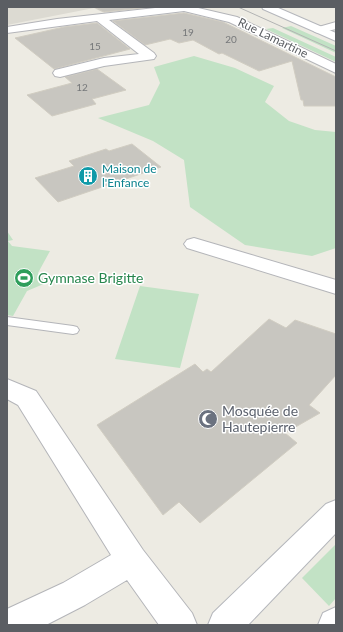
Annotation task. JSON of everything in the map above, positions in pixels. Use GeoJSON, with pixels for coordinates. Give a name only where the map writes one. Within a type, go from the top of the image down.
{"type":"FeatureCollection","features":[{"type":"Feature","properties":{"kind":"street"},"geometry":{"type":"LineString","coordinates":[[267,7],[336,37]]}},
{"type":"Feature","properties":{"kind":"street","name":"Rue Lamartine"},"geometry":{"type":"LineString","coordinates":[[7,30],[99,17],[184,8],[233,19],[336,69]]}},
{"type":"Feature","properties":{"kind":"street"},"geometry":{"type":"LineString","coordinates":[[60,73],[104,62],[150,56],[99,17]]}},
{"type":"Feature","properties":{"kind":"street"},"geometry":{"type":"LineString","coordinates":[[319,30],[336,25]]}},
{"type":"Feature","properties":{"kind":"street"},"geometry":{"type":"LineString","coordinates":[[194,244],[336,287]]}},
{"type":"Feature","properties":{"kind":"street"},"geometry":{"type":"LineString","coordinates":[[7,388],[27,398],[132,560],[157,596],[180,625]]}},
{"type":"Feature","properties":{"kind":"street"},"geometry":{"type":"LineString","coordinates":[[225,625],[336,513]]}},
{"type":"Feature","properties":{"kind":"street"},"geometry":{"type":"LineString","coordinates":[[11,625],[74,594],[132,560]]}},
{"type":"Feature","properties":{"kind":"lane"},"geometry":{"type":"LineString","coordinates":[[7,321],[73,330]]}},
{"type":"Feature","properties":{"kind":"shaded area"},"geometry":{"type":"Polygon","coordinates":[[[7,7],[130,7],[102,12],[94,8],[7,25],[7,7]]]}},
{"type":"Feature","properties":{"kind":"green space"},"geometry":{"type":"Polygon","coordinates":[[[291,26],[336,46],[336,53],[282,28],[291,26]]]}},
{"type":"Feature","properties":{"kind":"green space"},"geometry":{"type":"Polygon","coordinates":[[[273,28],[336,57],[336,62],[266,29],[273,28]]]}},
{"type":"Feature","properties":{"kind":"green space"},"geometry":{"type":"Polygon","coordinates":[[[194,56],[235,68],[274,86],[265,102],[289,121],[315,130],[336,132],[336,248],[312,256],[245,245],[190,207],[184,160],[153,141],[98,118],[149,105],[160,83],[154,67],[194,56]]]}},
{"type":"Feature","properties":{"kind":"green space","name":"Gymnase Brigitte"},"geometry":{"type":"Polygon","coordinates":[[[7,231],[13,240],[8,241],[12,246],[50,251],[38,273],[46,283],[27,291],[13,316],[7,315],[7,231]]]}},
{"type":"Feature","properties":{"kind":"green space"},"geometry":{"type":"Polygon","coordinates":[[[140,286],[199,294],[180,368],[115,359],[140,286]]]}},
{"type":"Feature","properties":{"kind":"green space"},"geometry":{"type":"Polygon","coordinates":[[[336,544],[336,598],[329,606],[302,578],[336,544]]]}},
{"type":"Feature","properties":{"kind":"building"},"geometry":{"type":"Polygon","coordinates":[[[94,7],[151,7],[104,12],[94,7]]]}},
{"type":"Feature","properties":{"kind":"building"},"geometry":{"type":"Polygon","coordinates":[[[184,13],[223,22],[336,77],[336,106],[304,106],[303,100],[301,100],[292,61],[259,71],[222,53],[219,54],[193,40],[179,43],[170,39],[145,45],[113,21],[184,13]]]}},
{"type":"Feature","properties":{"kind":"building"},"geometry":{"type":"Polygon","coordinates":[[[97,23],[130,49],[54,69],[15,38],[64,27],[97,23]]]}},
{"type":"Feature","properties":{"kind":"building"},"geometry":{"type":"Polygon","coordinates":[[[97,69],[126,90],[92,99],[96,104],[52,116],[27,95],[72,83],[65,77],[97,69]]]}},
{"type":"Feature","properties":{"kind":"building","name":"Maison de l'Enfance"},"geometry":{"type":"Polygon","coordinates":[[[132,144],[161,167],[58,202],[35,178],[74,166],[69,161],[106,149],[109,151],[132,144]]]}},
{"type":"Feature","properties":{"kind":"building","name":"Mosquée de Hautepierre"},"geometry":{"type":"Polygon","coordinates":[[[269,319],[286,328],[295,320],[336,334],[336,375],[309,405],[320,413],[285,433],[297,443],[200,523],[179,502],[163,515],[97,425],[195,364],[203,372],[207,369],[211,372],[269,319]]]}},
{"type":"Feature","properties":{"kind":"tram line"},"geometry":{"type":"LineString","coordinates":[[238,7],[336,51]]}},
{"type":"Feature","properties":{"kind":"place","name":"Maison de l'Enfance"},"geometry":{"type":"Point","coordinates":[88,176]}},
{"type":"Feature","properties":{"kind":"place","name":"Gymnase Brigitte"},"geometry":{"type":"Point","coordinates":[24,278]}},
{"type":"Feature","properties":{"kind":"place","name":"Mosquée de Hautepierre"},"geometry":{"type":"Point","coordinates":[208,419]}}]}
